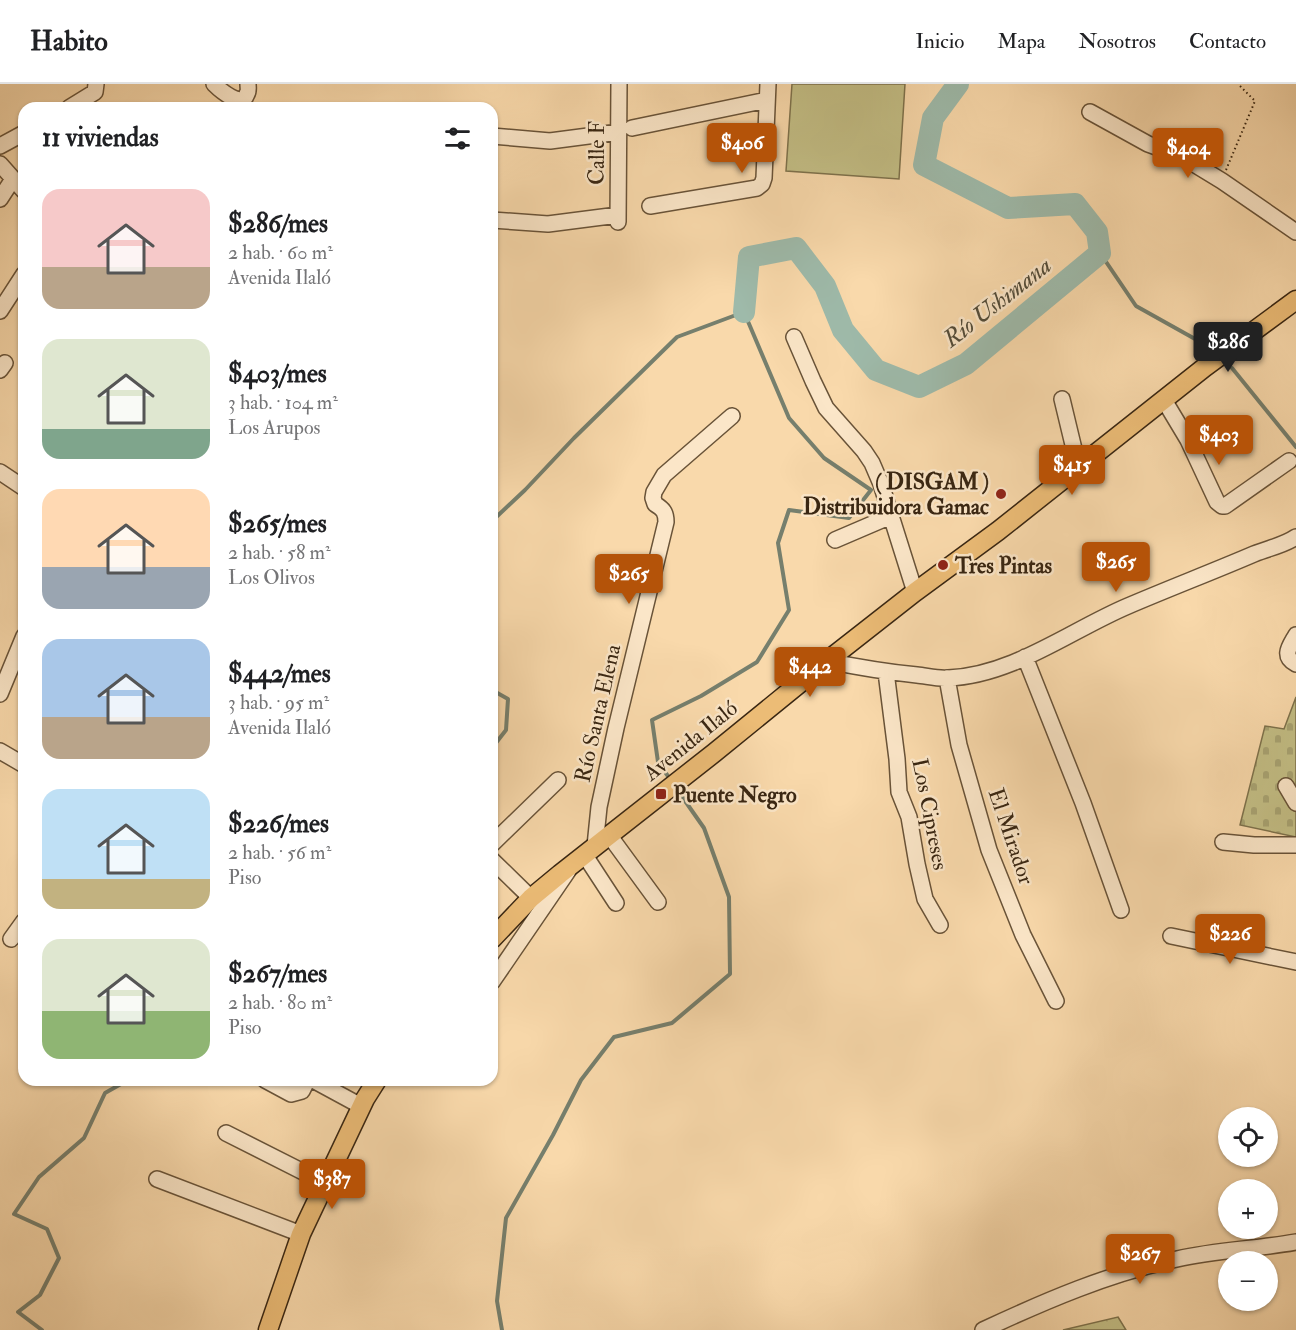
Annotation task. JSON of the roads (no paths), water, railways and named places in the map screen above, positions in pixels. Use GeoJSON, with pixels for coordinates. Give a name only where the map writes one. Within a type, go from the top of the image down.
{"type":"FeatureCollection","features":[{"type":"Feature","properties":{"kind":"main road","name":"Avenida Ilaló"},"geometry":{"type":"LineString","coordinates":[[498,933],[531,898],[827,661],[998,531],[1205,367],[1296,300]]}},
{"type":"Feature","properties":{"kind":"main road"},"geometry":{"type":"LineString","coordinates":[[268,1330],[301,1234],[363,1102],[373,1086]]}},
{"type":"Feature","properties":{"kind":"street"},"geometry":{"type":"LineString","coordinates":[[80,102],[95,92],[96,84]]}},
{"type":"Feature","properties":{"kind":"street"},"geometry":{"type":"LineString","coordinates":[[214,84],[237,100],[247,95],[248,84]]}},
{"type":"Feature","properties":{"kind":"street","name":"Calle F"},"geometry":{"type":"LineString","coordinates":[[498,220],[548,224],[618,218],[625,130],[619,84]]}},
{"type":"Feature","properties":{"kind":"street"},"geometry":{"type":"LineString","coordinates":[[650,206],[757,188],[762,184],[768,84]]}},
{"type":"Feature","properties":{"kind":"street"},"geometry":{"type":"LineString","coordinates":[[498,137],[550,141],[625,130],[767,100]]}},
{"type":"Feature","properties":{"kind":"street"},"geometry":{"type":"LineString","coordinates":[[1090,112],[1148,144],[1181,156],[1296,232]]}},
{"type":"Feature","properties":{"kind":"street"},"geometry":{"type":"LineString","coordinates":[[0,147],[18,136]]}},
{"type":"Feature","properties":{"kind":"street"},"geometry":{"type":"LineString","coordinates":[[0,164],[18,184]]}},
{"type":"Feature","properties":{"kind":"street"},"geometry":{"type":"LineString","coordinates":[[0,199],[13,179]]}},
{"type":"Feature","properties":{"kind":"street"},"geometry":{"type":"LineString","coordinates":[[0,311],[18,283]]}},
{"type":"Feature","properties":{"kind":"street"},"geometry":{"type":"LineString","coordinates":[[794,337],[826,408],[872,463],[915,592]]}},
{"type":"Feature","properties":{"kind":"street"},"geometry":{"type":"LineString","coordinates":[[1062,399],[1074,449],[1086,462]]}},
{"type":"Feature","properties":{"kind":"street"},"geometry":{"type":"LineString","coordinates":[[1164,400],[1188,440],[1222,506],[1289,461]]}},
{"type":"Feature","properties":{"kind":"street","name":"Río Santa Elena"},"geometry":{"type":"LineString","coordinates":[[585,854],[599,807],[666,522],[666,514],[662,508],[654,504],[654,492],[664,475],[732,417]]}},
{"type":"Feature","properties":{"kind":"street"},"geometry":{"type":"LineString","coordinates":[[0,472],[18,484]]}},
{"type":"Feature","properties":{"kind":"street"},"geometry":{"type":"LineString","coordinates":[[835,540],[891,516]]}},
{"type":"Feature","properties":{"kind":"street"},"geometry":{"type":"LineString","coordinates":[[827,661],[886,672],[947,678],[979,674],[1050,647],[1093,622],[1128,606],[1261,551],[1293,542]]}},
{"type":"Feature","properties":{"kind":"street"},"geometry":{"type":"LineString","coordinates":[[1296,635],[1288,651],[1288,658],[1296,664]]}},
{"type":"Feature","properties":{"kind":"street"},"geometry":{"type":"LineString","coordinates":[[0,694],[18,650]]}},
{"type":"Feature","properties":{"kind":"street"},"geometry":{"type":"LineString","coordinates":[[1025,657],[1083,803],[1121,910]]}},
{"type":"Feature","properties":{"kind":"street","name":"Los Cipreses"},"geometry":{"type":"LineString","coordinates":[[886,672],[899,792],[909,817],[925,899],[940,925]]}},
{"type":"Feature","properties":{"kind":"street","name":"El Mirador"},"geometry":{"type":"LineString","coordinates":[[947,678],[959,745],[989,850],[1023,935],[1056,1001]]}},
{"type":"Feature","properties":{"kind":"street"},"geometry":{"type":"LineString","coordinates":[[0,751],[18,762]]}},
{"type":"Feature","properties":{"kind":"street"},"geometry":{"type":"LineString","coordinates":[[498,838],[558,780]]}},
{"type":"Feature","properties":{"kind":"street"},"geometry":{"type":"LineString","coordinates":[[1286,786],[1296,803]]}},
{"type":"Feature","properties":{"kind":"street"},"geometry":{"type":"LineString","coordinates":[[609,835],[658,902]]}},
{"type":"Feature","properties":{"kind":"street"},"geometry":{"type":"LineString","coordinates":[[1223,842],[1296,845]]}},
{"type":"Feature","properties":{"kind":"street"},"geometry":{"type":"LineString","coordinates":[[498,974],[585,854],[616,903]]}},
{"type":"Feature","properties":{"kind":"street"},"geometry":{"type":"LineString","coordinates":[[498,866],[531,898]]}},
{"type":"Feature","properties":{"kind":"street"},"geometry":{"type":"LineString","coordinates":[[11,939],[18,929]]}},
{"type":"Feature","properties":{"kind":"street"},"geometry":{"type":"LineString","coordinates":[[1171,936],[1296,962]]}},
{"type":"Feature","properties":{"kind":"street"},"geometry":{"type":"LineString","coordinates":[[276,1086],[291,1094],[302,1091],[305,1086]]}},
{"type":"Feature","properties":{"kind":"street"},"geometry":{"type":"LineString","coordinates":[[326,1086],[363,1102]]}},
{"type":"Feature","properties":{"kind":"street"},"geometry":{"type":"LineString","coordinates":[[339,1086],[363,1102]]}},
{"type":"Feature","properties":{"kind":"street"},"geometry":{"type":"LineString","coordinates":[[226,1132],[325,1183]]}},
{"type":"Feature","properties":{"kind":"street"},"geometry":{"type":"LineString","coordinates":[[157,1179],[301,1234]]}},
{"type":"Feature","properties":{"kind":"street"},"geometry":{"type":"LineString","coordinates":[[983,1330],[1051,1300],[1153,1264],[1210,1253],[1296,1242]]}},
{"type":"Feature","properties":{"kind":"waterway","name":"Río Ushimana"},"geometry":{"type":"LineString","coordinates":[[744,312],[749,257],[796,248],[825,286],[843,330],[876,370],[919,387],[966,364],[1100,253],[1097,232],[1075,204],[1008,208],[924,165],[933,118],[958,84]]}},
{"type":"Feature","properties":{"kind":"waterway"},"geometry":{"type":"LineString","coordinates":[[1100,253],[1136,306],[1213,349]]}},
{"type":"Feature","properties":{"kind":"waterway"},"geometry":{"type":"LineString","coordinates":[[498,515],[677,337],[744,312],[789,418],[824,458],[871,490],[849,518],[789,510],[778,543],[789,610],[757,662],[701,696],[652,720],[658,762],[670,779]]}},
{"type":"Feature","properties":{"kind":"waterway"},"geometry":{"type":"LineString","coordinates":[[1232,368],[1296,447]]}},
{"type":"Feature","properties":{"kind":"waterway","name":"Río Ushimana"},"geometry":{"type":"LineString","coordinates":[[498,693],[508,699],[506,730],[498,740]]}},
{"type":"Feature","properties":{"kind":"waterway"},"geometry":{"type":"LineString","coordinates":[[502,1330],[497,1301],[506,1218],[581,1080],[614,1037],[672,1023],[730,974],[729,897],[704,828],[676,788]]}},
{"type":"Feature","properties":{"kind":"waterway","name":"Río Ushimana"},"geometry":{"type":"LineString","coordinates":[[42,1330],[18,1312],[40,1295],[59,1258],[47,1229],[14,1214],[39,1177],[84,1138],[105,1093],[117,1086]]}},
{"type":"Feature","properties":{"kind":"place","name":"( DISGAM ) Distribuidora Gamac"},"geometry":{"type":"Point","coordinates":[1001,494]}},
{"type":"Feature","properties":{"kind":"place","name":"Tres Pintas"},"geometry":{"type":"Point","coordinates":[943,565]}},
{"type":"Feature","properties":{"kind":"place","name":"Puente Negro"},"geometry":{"type":"Point","coordinates":[661,794]}}]}
